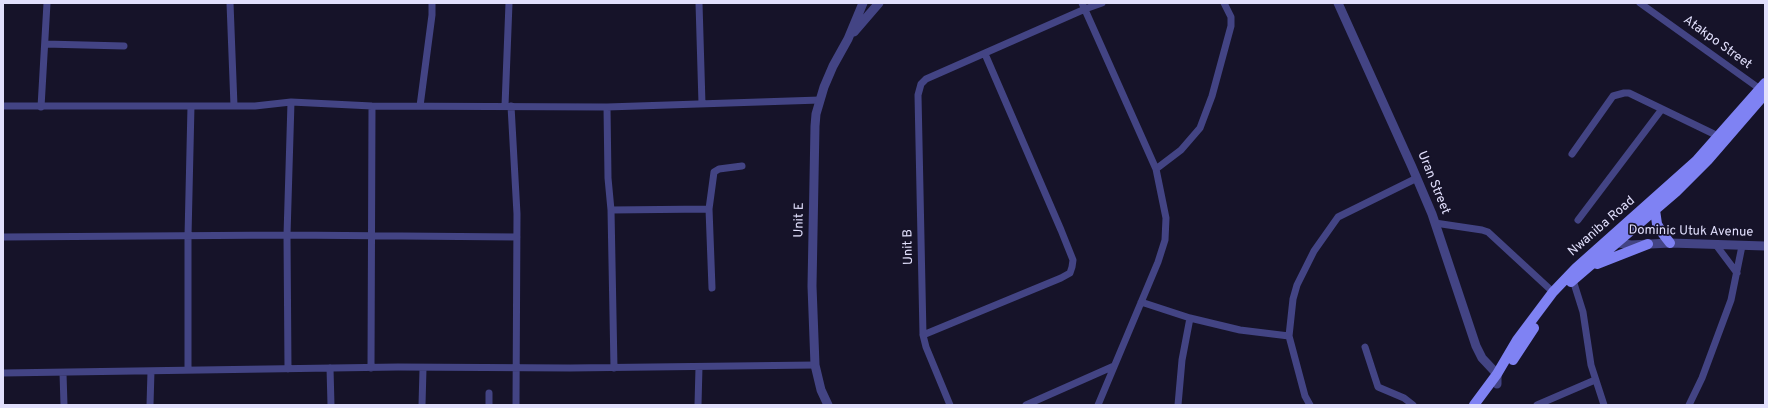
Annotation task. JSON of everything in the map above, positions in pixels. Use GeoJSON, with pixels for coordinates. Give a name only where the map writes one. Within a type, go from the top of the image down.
{"type":"FeatureCollection","features":[{"type":"Feature","properties":{"kind":"main road"},"geometry":{"type":"LineString","coordinates":[[1586,269],[1693,176],[1744,119],[1763,89]]}},
{"type":"Feature","properties":{"kind":"main road","name":"Nwaniba Road"},"geometry":{"type":"LineString","coordinates":[[1474,405],[1497,379],[1517,340],[1553,292],[1572,277],[1606,241],[1684,173],[1763,89]]}},
{"type":"Feature","properties":{"kind":"main road"},"geometry":{"type":"LineString","coordinates":[[1655,210],[1657,224],[1670,243]]}},
{"type":"Feature","properties":{"kind":"main road"},"geometry":{"type":"LineString","coordinates":[[1483,405],[1497,379],[1546,309],[1572,277],[1586,269],[1648,244]]}},
{"type":"Feature","properties":{"kind":"street"},"geometry":{"type":"LineString","coordinates":[[41,107],[47,3]]}},
{"type":"Feature","properties":{"kind":"street"},"geometry":{"type":"LineString","coordinates":[[230,3],[234,106]]}},
{"type":"Feature","properties":{"kind":"street"},"geometry":{"type":"LineString","coordinates":[[420,106],[432,15],[432,3]]}},
{"type":"Feature","properties":{"kind":"street"},"geometry":{"type":"LineString","coordinates":[[509,3],[508,106],[517,238],[516,405]]}},
{"type":"Feature","properties":{"kind":"street"},"geometry":{"type":"LineString","coordinates":[[699,3],[702,104]]}},
{"type":"Feature","properties":{"kind":"street"},"geometry":{"type":"LineString","coordinates":[[848,40],[863,3]]}},
{"type":"Feature","properties":{"kind":"street"},"geometry":{"type":"LineString","coordinates":[[848,40],[878,3]]}},
{"type":"Feature","properties":{"kind":"street"},"geometry":{"type":"LineString","coordinates":[[923,336],[1070,273],[1073,260],[985,54],[1083,6],[1102,3]]}},
{"type":"Feature","properties":{"kind":"street"},"geometry":{"type":"LineString","coordinates":[[1156,169],[1182,150],[1200,128],[1212,96],[1231,26],[1231,17],[1224,3]]}},
{"type":"Feature","properties":{"kind":"street","name":"Uran Street"},"geometry":{"type":"LineString","coordinates":[[1338,3],[1417,178],[1435,223],[1476,346],[1482,358],[1497,379]]}},
{"type":"Feature","properties":{"kind":"street","name":"Atakpo Street"},"geometry":{"type":"LineString","coordinates":[[1640,3],[1763,89]]}},
{"type":"Feature","properties":{"kind":"street"},"geometry":{"type":"LineString","coordinates":[[1083,6],[1156,169],[1166,218],[1165,240],[1098,405]]}},
{"type":"Feature","properties":{"kind":"street","name":"Unit E"},"geometry":{"type":"LineString","coordinates":[[828,405],[819,384],[815,365],[812,286],[815,126],[820,100],[833,66],[848,40]]}},
{"type":"Feature","properties":{"kind":"street"},"geometry":{"type":"LineString","coordinates":[[45,44],[124,46]]}},
{"type":"Feature","properties":{"kind":"street","name":"Unit B"},"geometry":{"type":"LineString","coordinates":[[950,405],[926,347],[923,336],[918,95],[921,84],[926,79],[985,54]]}},
{"type":"Feature","properties":{"kind":"street"},"geometry":{"type":"LineString","coordinates":[[1572,154],[1613,96],[1629,93],[1718,136]]}},
{"type":"Feature","properties":{"kind":"street"},"geometry":{"type":"LineString","coordinates":[[3,106],[255,106],[291,102],[372,106],[607,106],[820,100]]}},
{"type":"Feature","properties":{"kind":"street"},"geometry":{"type":"LineString","coordinates":[[288,369],[287,235],[291,102]]}},
{"type":"Feature","properties":{"kind":"street"},"geometry":{"type":"LineString","coordinates":[[188,370],[188,236],[191,106]]}},
{"type":"Feature","properties":{"kind":"street"},"geometry":{"type":"LineString","coordinates":[[371,368],[372,106]]}},
{"type":"Feature","properties":{"kind":"street"},"geometry":{"type":"LineString","coordinates":[[607,106],[608,178],[611,210],[614,368]]}},
{"type":"Feature","properties":{"kind":"street"},"geometry":{"type":"LineString","coordinates":[[1578,220],[1662,109]]}},
{"type":"Feature","properties":{"kind":"street"},"geometry":{"type":"LineString","coordinates":[[712,288],[710,210],[714,172],[719,169],[742,166]]}},
{"type":"Feature","properties":{"kind":"street"},"geometry":{"type":"LineString","coordinates":[[1310,405],[1305,396],[1290,336],[1293,299],[1297,285],[1314,251],[1338,218],[1417,178]]}},
{"type":"Feature","properties":{"kind":"street"},"geometry":{"type":"LineString","coordinates":[[611,210],[710,210]]}},
{"type":"Feature","properties":{"kind":"street"},"geometry":{"type":"LineString","coordinates":[[1435,223],[1488,232],[1553,292]]}},
{"type":"Feature","properties":{"kind":"street"},"geometry":{"type":"LineString","coordinates":[[3,237],[287,235],[517,238]]}},
{"type":"Feature","properties":{"kind":"street","name":"Dominic Utuk Avenue"},"geometry":{"type":"LineString","coordinates":[[1606,241],[1631,245],[1670,243],[1765,246]]}},
{"type":"Feature","properties":{"kind":"street"},"geometry":{"type":"LineString","coordinates":[[1716,245],[1737,274]]}},
{"type":"Feature","properties":{"kind":"street"},"geometry":{"type":"LineString","coordinates":[[1689,405],[1732,300],[1742,246]]}},
{"type":"Feature","properties":{"kind":"street"},"geometry":{"type":"LineString","coordinates":[[1572,277],[1583,312],[1591,365],[1604,405]]}},
{"type":"Feature","properties":{"kind":"street"},"geometry":{"type":"LineString","coordinates":[[1141,302],[1190,318],[1240,330],[1290,336]]}},
{"type":"Feature","properties":{"kind":"street"},"geometry":{"type":"LineString","coordinates":[[1178,405],[1182,360],[1190,318]]}},
{"type":"Feature","properties":{"kind":"street"},"geometry":{"type":"LineString","coordinates":[[1364,347],[1378,387],[1404,398],[1414,405]]}},
{"type":"Feature","properties":{"kind":"street"},"geometry":{"type":"LineString","coordinates":[[3,373],[330,368],[614,368],[815,365]]}},
{"type":"Feature","properties":{"kind":"street"},"geometry":{"type":"LineString","coordinates":[[1026,405],[1114,366]]}},
{"type":"Feature","properties":{"kind":"street"},"geometry":{"type":"LineString","coordinates":[[698,405],[699,367]]}},
{"type":"Feature","properties":{"kind":"street"},"geometry":{"type":"LineString","coordinates":[[330,368],[330,405]]}},
{"type":"Feature","properties":{"kind":"street"},"geometry":{"type":"LineString","coordinates":[[422,405],[423,369]]}},
{"type":"Feature","properties":{"kind":"street"},"geometry":{"type":"LineString","coordinates":[[150,405],[151,371]]}},
{"type":"Feature","properties":{"kind":"street"},"geometry":{"type":"LineString","coordinates":[[63,373],[64,405]]}},
{"type":"Feature","properties":{"kind":"street"},"geometry":{"type":"LineString","coordinates":[[1537,405],[1595,380]]}},
{"type":"Feature","properties":{"kind":"street"},"geometry":{"type":"LineString","coordinates":[[489,393],[489,405]]}}]}
